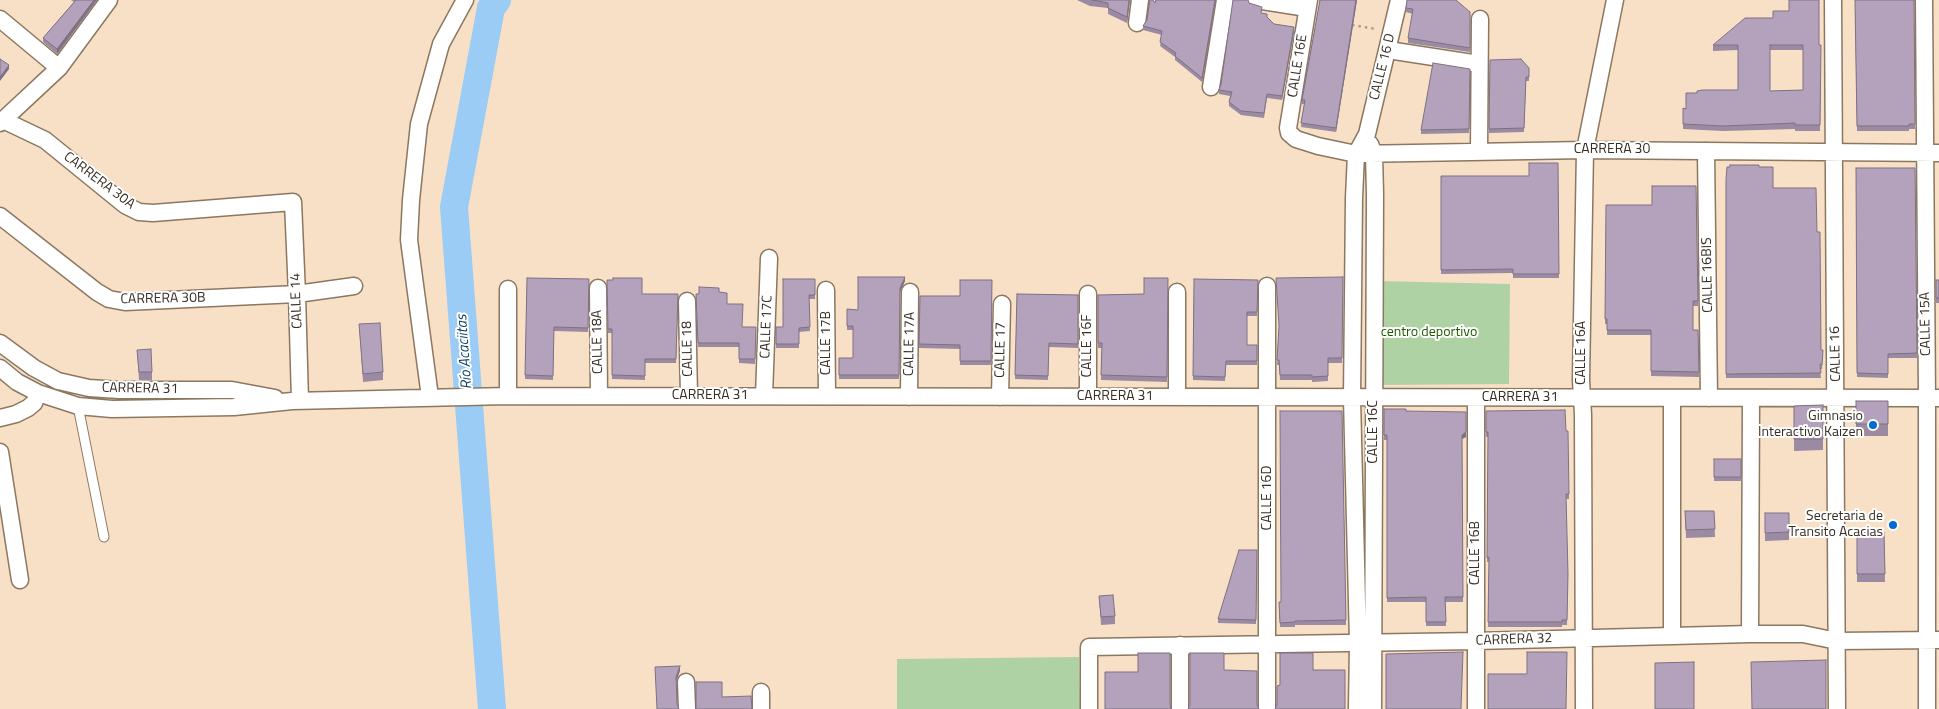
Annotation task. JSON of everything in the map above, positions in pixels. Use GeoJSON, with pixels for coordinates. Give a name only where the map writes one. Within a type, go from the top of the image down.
{"type":"FeatureCollection","features":[{"type":"Feature","properties":{"kind":"street"},"geometry":{"type":"LineString","coordinates":[[1,122],[59,68],[109,0]]}},
{"type":"Feature","properties":{"kind":"street"},"geometry":{"type":"LineString","coordinates":[[433,397],[409,240],[411,200],[422,116],[441,44],[464,0]]}},
{"type":"Feature","properties":{"kind":"street"},"geometry":{"type":"LineString","coordinates":[[1137,23],[1140,0]]}},
{"type":"Feature","properties":{"kind":"street"},"geometry":{"type":"LineString","coordinates":[[1211,87],[1225,0]]}},
{"type":"Feature","properties":{"kind":"street"},"geometry":{"type":"LineString","coordinates":[[1256,0],[1308,4]]}},
{"type":"Feature","properties":{"kind":"street","name":"CALLE 16 D"},"geometry":{"type":"LineString","coordinates":[[1356,154],[1367,134],[1399,0]]}},
{"type":"Feature","properties":{"kind":"street","name":"CALLE 16A"},"geometry":{"type":"LineString","coordinates":[[1584,709],[1583,398],[1585,150],[1615,0]]}},
{"type":"Feature","properties":{"kind":"street","name":"CALLE 16"},"geometry":{"type":"LineString","coordinates":[[1833,0],[1837,709]]}},
{"type":"Feature","properties":{"kind":"street","name":"CALLE 15A"},"geometry":{"type":"LineString","coordinates":[[1924,0],[1931,153],[1933,398],[1932,640],[1926,709]]}},
{"type":"Feature","properties":{"kind":"street","name":"CALLE 16E"},"geometry":{"type":"LineString","coordinates":[[1289,133],[1288,128],[1308,4]]}},
{"type":"Feature","properties":{"kind":"street"},"geometry":{"type":"LineString","coordinates":[[0,19],[59,68]]}},
{"type":"Feature","properties":{"kind":"street"},"geometry":{"type":"LineString","coordinates":[[1479,151],[1480,19]]}},
{"type":"Feature","properties":{"kind":"street"},"geometry":{"type":"LineString","coordinates":[[1388,50],[1480,64]]}},
{"type":"Feature","properties":{"kind":"street","name":"CARRERA 30A"},"geometry":{"type":"LineString","coordinates":[[1,122],[45,140],[126,205],[138,212],[153,213],[293,202]]}},
{"type":"Feature","properties":{"kind":"street","name":"CARRERA 30"},"geometry":{"type":"LineString","coordinates":[[1289,133],[1296,139],[1311,144],[1356,154],[1585,150],[1931,153]]}},
{"type":"Feature","properties":{"kind":"street"},"geometry":{"type":"LineString","coordinates":[[1367,134],[1374,154]]}},
{"type":"Feature","properties":{"kind":"street","name":"CALLE 16BIS"},"geometry":{"type":"LineString","coordinates":[[1706,151],[1709,398]]}},
{"type":"Feature","properties":{"kind":"street","name":"CALLE 16C"},"geometry":{"type":"LineString","coordinates":[[1356,154],[1352,398],[1365,642],[1373,709]]}},
{"type":"Feature","properties":{"kind":"street","name":"CALLE 16C"},"geometry":{"type":"LineString","coordinates":[[1357,709],[1365,642],[1374,396],[1374,154]]}},
{"type":"Feature","properties":{"kind":"street","name":"CALLE 14"},"geometry":{"type":"LineString","coordinates":[[293,202],[297,294],[296,401]]}},
{"type":"Feature","properties":{"kind":"street","name":"CARRERA 30B"},"geometry":{"type":"LineString","coordinates":[[0,216],[97,292],[110,299],[124,302],[297,294],[354,286]]}},
{"type":"Feature","properties":{"kind":"street","name":"CALLE 17C"},"geometry":{"type":"LineString","coordinates":[[764,396],[769,258]]}},
{"type":"Feature","properties":{"kind":"street","name":"CALLE 16D"},"geometry":{"type":"LineString","coordinates":[[1267,286],[1267,709]]}},
{"type":"Feature","properties":{"kind":"street","name":"CALLE 18A"},"geometry":{"type":"LineString","coordinates":[[598,288],[598,396]]}},
{"type":"Feature","properties":{"kind":"street"},"geometry":{"type":"LineString","coordinates":[[501,396],[508,289]]}},
{"type":"Feature","properties":{"kind":"street","name":"CALLE 17B"},"geometry":{"type":"LineString","coordinates":[[826,290],[827,396]]}},
{"type":"Feature","properties":{"kind":"street","name":"CALLE 17A"},"geometry":{"type":"LineString","coordinates":[[909,396],[910,292]]}},
{"type":"Feature","properties":{"kind":"street"},"geometry":{"type":"LineString","coordinates":[[1177,292],[1177,397]]}},
{"type":"Feature","properties":{"kind":"street","name":"CALLE 16F"},"geometry":{"type":"LineString","coordinates":[[1088,294],[1088,397]]}},
{"type":"Feature","properties":{"kind":"street","name":"CALLE 18"},"geometry":{"type":"LineString","coordinates":[[687,301],[688,396]]}},
{"type":"Feature","properties":{"kind":"street","name":"CALLE 17"},"geometry":{"type":"LineString","coordinates":[[1000,397],[1002,304]]}},
{"type":"Feature","properties":{"kind":"street","name":"CARRERA 31"},"geometry":{"type":"LineString","coordinates":[[0,343],[34,368],[58,381],[89,388],[119,390],[232,390],[296,401]]}},
{"type":"Feature","properties":{"kind":"street","name":"CARRERA 31"},"geometry":{"type":"LineString","coordinates":[[0,368],[17,382],[38,393],[78,406],[112,409],[234,407],[296,401],[501,396],[1933,398]]}},
{"type":"Feature","properties":{"kind":"street"},"geometry":{"type":"LineString","coordinates":[[0,418],[16,414],[28,408],[34,403],[38,393]]}},
{"type":"Feature","properties":{"kind":"street","name":"CALLE 16B"},"geometry":{"type":"LineString","coordinates":[[1476,398],[1476,709]]}},
{"type":"Feature","properties":{"kind":"street"},"geometry":{"type":"LineString","coordinates":[[1672,398],[1672,636]]}},
{"type":"Feature","properties":{"kind":"street"},"geometry":{"type":"LineString","coordinates":[[1750,634],[1751,398]]}},
{"type":"Feature","properties":{"kind":"street"},"geometry":{"type":"LineString","coordinates":[[0,452],[20,580]]}},
{"type":"Feature","properties":{"kind":"street","name":"CARRERA 32"},"geometry":{"type":"LineString","coordinates":[[1089,709],[1089,647],[1476,641],[1750,634],[1803,634],[1837,640],[1932,640]]}},
{"type":"Feature","properties":{"kind":"street"},"geometry":{"type":"LineString","coordinates":[[1180,646],[1180,709]]}},
{"type":"Feature","properties":{"kind":"street"},"geometry":{"type":"LineString","coordinates":[[686,682],[686,709]]}},
{"type":"Feature","properties":{"kind":"street"},"geometry":{"type":"LineString","coordinates":[[761,692],[761,709]]}},
{"type":"Feature","properties":{"kind":"lane"},"geometry":{"type":"LineString","coordinates":[[78,406],[104,537]]}},
{"type":"Feature","properties":{"kind":"path"},"geometry":{"type":"LineString","coordinates":[[1344,24],[1392,32]]}},
{"type":"Feature","properties":{"kind":"green space","name":"centro deportivo"},"geometry":{"type":"Polygon","coordinates":[[[1378,281],[1510,284],[1509,384],[1376,385],[1378,281]]]}},
{"type":"Feature","properties":{"kind":"green space"},"geometry":{"type":"Polygon","coordinates":[[[1079,657],[1080,709],[897,709],[897,659],[1079,657]]]}},
{"type":"Feature","properties":{"kind":"building"},"geometry":{"type":"Polygon","coordinates":[[[76,0],[94,0],[57,49],[43,38],[76,0]]]}},
{"type":"Feature","properties":{"kind":"building"},"geometry":{"type":"Polygon","coordinates":[[[1092,0],[1129,0],[1127,17],[1108,8],[1108,3],[1092,0]]]}},
{"type":"Feature","properties":{"kind":"building"},"geometry":{"type":"Polygon","coordinates":[[[1150,0],[1153,0],[1155,3],[1156,0],[1215,0],[1202,78],[1175,56],[1176,53],[1160,42],[1162,31],[1143,26],[1147,20],[1150,0]]]}},
{"type":"Feature","properties":{"kind":"building"},"geometry":{"type":"Polygon","coordinates":[[[1233,0],[1248,0],[1249,3],[1262,7],[1261,13],[1267,14],[1267,17],[1274,24],[1294,27],[1282,96],[1267,94],[1264,113],[1241,111],[1229,102],[1232,92],[1219,90],[1233,0]]]}},
{"type":"Feature","properties":{"kind":"building"},"geometry":{"type":"Polygon","coordinates":[[[1320,0],[1356,0],[1336,128],[1301,123],[1305,100],[1302,100],[1320,0]]]}},
{"type":"Feature","properties":{"kind":"building"},"geometry":{"type":"Polygon","coordinates":[[[1407,0],[1456,0],[1470,12],[1470,48],[1408,38],[1413,9],[1406,8],[1407,0]]]}},
{"type":"Feature","properties":{"kind":"building"},"geometry":{"type":"Polygon","coordinates":[[[1789,0],[1819,0],[1819,45],[1821,45],[1820,125],[1795,125],[1795,123],[1723,126],[1683,124],[1683,108],[1686,109],[1686,93],[1697,93],[1697,91],[1702,90],[1738,90],[1738,45],[1713,45],[1745,18],[1773,18],[1773,11],[1789,11],[1789,0]],[[1770,45],[1770,91],[1803,90],[1803,45],[1770,45]]]}},
{"type":"Feature","properties":{"kind":"building"},"geometry":{"type":"Polygon","coordinates":[[[1855,0],[1914,0],[1915,124],[1909,124],[1909,126],[1857,126],[1855,0]]]}},
{"type":"Feature","properties":{"kind":"building"},"geometry":{"type":"Polygon","coordinates":[[[0,59],[9,65],[0,77],[0,59]]]}},
{"type":"Feature","properties":{"kind":"building"},"geometry":{"type":"Polygon","coordinates":[[[1521,59],[1529,68],[1529,77],[1526,77],[1524,128],[1489,129],[1490,60],[1521,59]]]}},
{"type":"Feature","properties":{"kind":"building"},"geometry":{"type":"Polygon","coordinates":[[[1433,63],[1470,69],[1469,129],[1421,130],[1433,63]]]}},
{"type":"Feature","properties":{"kind":"building"},"geometry":{"type":"Polygon","coordinates":[[[1529,163],[1558,163],[1559,274],[1513,274],[1513,269],[1441,270],[1441,176],[1529,176],[1529,163]]]}},
{"type":"Feature","properties":{"kind":"building"},"geometry":{"type":"Polygon","coordinates":[[[1730,165],[1773,167],[1773,188],[1816,188],[1817,232],[1820,232],[1821,350],[1823,350],[1822,365],[1820,364],[1821,373],[1726,374],[1726,179],[1727,167],[1730,167],[1730,165]]]}},
{"type":"Feature","properties":{"kind":"building"},"geometry":{"type":"Polygon","coordinates":[[[1856,168],[1915,168],[1917,353],[1888,354],[1888,374],[1857,373],[1856,168]]]}},
{"type":"Feature","properties":{"kind":"building"},"geometry":{"type":"Polygon","coordinates":[[[1652,186],[1696,186],[1698,301],[1693,301],[1693,330],[1698,330],[1699,372],[1651,371],[1651,330],[1607,330],[1607,319],[1605,319],[1606,205],[1652,205],[1652,186]]]}},
{"type":"Feature","properties":{"kind":"building"},"geometry":{"type":"Polygon","coordinates":[[[858,277],[905,277],[900,288],[899,375],[839,375],[839,358],[853,358],[853,326],[847,326],[847,309],[858,310],[858,277]]]}},
{"type":"Feature","properties":{"kind":"building"},"geometry":{"type":"Polygon","coordinates":[[[1343,277],[1342,358],[1328,358],[1328,376],[1280,375],[1279,360],[1277,360],[1279,326],[1276,278],[1343,277]]]}},
{"type":"Feature","properties":{"kind":"building"},"geometry":{"type":"Polygon","coordinates":[[[527,278],[589,279],[588,328],[554,327],[553,376],[525,375],[527,278]]]}},
{"type":"Feature","properties":{"kind":"building"},"geometry":{"type":"Polygon","coordinates":[[[613,278],[642,278],[642,294],[678,294],[676,359],[645,359],[645,376],[612,375],[612,329],[608,329],[607,280],[613,280],[613,278]]]}},
{"type":"Feature","properties":{"kind":"building"},"geometry":{"type":"Polygon","coordinates":[[[1144,278],[1168,278],[1167,377],[1101,375],[1102,343],[1098,343],[1098,295],[1144,294],[1144,278]]]}},
{"type":"Feature","properties":{"kind":"building"},"geometry":{"type":"Polygon","coordinates":[[[783,279],[815,279],[815,295],[809,295],[810,327],[799,328],[799,344],[776,344],[776,327],[783,327],[783,279]]]}},
{"type":"Feature","properties":{"kind":"building"},"geometry":{"type":"Polygon","coordinates":[[[1194,279],[1258,280],[1257,312],[1247,312],[1247,345],[1257,345],[1257,361],[1226,361],[1225,377],[1193,376],[1194,279]]]}},
{"type":"Feature","properties":{"kind":"building"},"geometry":{"type":"Polygon","coordinates":[[[960,280],[992,280],[991,361],[960,361],[960,345],[919,344],[920,296],[960,296],[960,280]]]}},
{"type":"Feature","properties":{"kind":"building"},"geometry":{"type":"Polygon","coordinates":[[[1936,280],[1939,280],[1939,298],[1936,298],[1936,280]]]}},
{"type":"Feature","properties":{"kind":"building"},"geometry":{"type":"Polygon","coordinates":[[[699,287],[719,288],[719,292],[727,293],[727,304],[743,304],[742,327],[756,327],[755,359],[739,359],[739,343],[698,343],[696,294],[699,294],[699,287]]]}},
{"type":"Feature","properties":{"kind":"building"},"geometry":{"type":"Polygon","coordinates":[[[1017,294],[1078,295],[1078,344],[1049,343],[1048,376],[1015,375],[1017,294]]]}},
{"type":"Feature","properties":{"kind":"building"},"geometry":{"type":"Polygon","coordinates":[[[380,323],[383,372],[363,374],[359,324],[380,323]]]}},
{"type":"Feature","properties":{"kind":"building"},"geometry":{"type":"Polygon","coordinates":[[[151,349],[152,372],[139,372],[137,350],[151,349]]]}},
{"type":"Feature","properties":{"kind":"building"},"geometry":{"type":"Polygon","coordinates":[[[1856,401],[1888,401],[1888,424],[1856,424],[1856,401]]]}},
{"type":"Feature","properties":{"kind":"building"},"geometry":{"type":"Polygon","coordinates":[[[1823,405],[1823,439],[1794,439],[1794,406],[1823,405]]]}},
{"type":"Feature","properties":{"kind":"building"},"geometry":{"type":"Polygon","coordinates":[[[1384,409],[1466,412],[1466,432],[1462,435],[1463,597],[1445,597],[1446,622],[1426,622],[1426,597],[1387,598],[1387,435],[1384,435],[1384,409]]]}},
{"type":"Feature","properties":{"kind":"building"},"geometry":{"type":"Polygon","coordinates":[[[1565,410],[1566,431],[1568,431],[1569,494],[1566,494],[1567,620],[1562,620],[1562,622],[1488,622],[1488,432],[1486,432],[1486,411],[1565,410]]]}},
{"type":"Feature","properties":{"kind":"building"},"geometry":{"type":"Polygon","coordinates":[[[1280,411],[1342,411],[1346,620],[1280,623],[1280,411]]]}},
{"type":"Feature","properties":{"kind":"building"},"geometry":{"type":"Polygon","coordinates":[[[1714,459],[1741,459],[1741,477],[1714,477],[1714,459]]]}},
{"type":"Feature","properties":{"kind":"building"},"geometry":{"type":"Polygon","coordinates":[[[1685,511],[1714,511],[1715,529],[1686,530],[1685,511]]]}},
{"type":"Feature","properties":{"kind":"building"},"geometry":{"type":"Polygon","coordinates":[[[1765,513],[1789,513],[1789,532],[1765,533],[1765,513]]]}},
{"type":"Feature","properties":{"kind":"building"},"geometry":{"type":"Polygon","coordinates":[[[1857,532],[1884,532],[1885,574],[1857,574],[1857,532]]]}},
{"type":"Feature","properties":{"kind":"building"},"geometry":{"type":"Polygon","coordinates":[[[1239,550],[1257,550],[1256,620],[1218,619],[1239,550]]]}},
{"type":"Feature","properties":{"kind":"building"},"geometry":{"type":"Polygon","coordinates":[[[1113,595],[1115,616],[1101,617],[1099,596],[1113,595]]]}},
{"type":"Feature","properties":{"kind":"building"},"geometry":{"type":"Polygon","coordinates":[[[1463,652],[1461,709],[1386,709],[1386,654],[1463,652]]]}},
{"type":"Feature","properties":{"kind":"building"},"geometry":{"type":"Polygon","coordinates":[[[1527,652],[1567,652],[1566,709],[1488,709],[1488,674],[1527,674],[1527,652]]]}},
{"type":"Feature","properties":{"kind":"building"},"geometry":{"type":"Polygon","coordinates":[[[1138,653],[1170,653],[1171,709],[1105,709],[1105,672],[1138,672],[1138,653]]]}},
{"type":"Feature","properties":{"kind":"building"},"geometry":{"type":"Polygon","coordinates":[[[1190,653],[1224,653],[1224,670],[1257,671],[1257,705],[1259,709],[1188,709],[1190,705],[1190,653]]]}},
{"type":"Feature","properties":{"kind":"building"},"geometry":{"type":"Polygon","coordinates":[[[1280,653],[1313,653],[1313,670],[1345,670],[1345,709],[1275,709],[1277,705],[1277,686],[1280,685],[1280,653]]]}},
{"type":"Feature","properties":{"kind":"building"},"geometry":{"type":"Polygon","coordinates":[[[1826,660],[1826,709],[1752,709],[1751,662],[1826,660]]]}},
{"type":"Feature","properties":{"kind":"building"},"geometry":{"type":"Polygon","coordinates":[[[1694,662],[1694,709],[1655,709],[1655,663],[1694,662]]]}},
{"type":"Feature","properties":{"kind":"building"},"geometry":{"type":"Polygon","coordinates":[[[680,666],[676,677],[677,704],[679,709],[657,709],[655,667],[680,666]]]}},
{"type":"Feature","properties":{"kind":"building"},"geometry":{"type":"Polygon","coordinates":[[[696,682],[722,682],[722,697],[751,696],[752,709],[695,709],[696,682]]]}},
{"type":"Feature","properties":{"kind":"waterway","name":"Río Acaciitas"},"geometry":{"type":"LineString","coordinates":[[492,709],[454,207],[491,8],[497,0]]}},
{"type":"Feature","properties":{"kind":"place","name":"Gimnasio Interactivo Kaizen"},"geometry":{"type":"Point","coordinates":[1873,425]}},
{"type":"Feature","properties":{"kind":"place","name":"Secretaria de Transito Acacias"},"geometry":{"type":"Point","coordinates":[1893,525]}}]}
